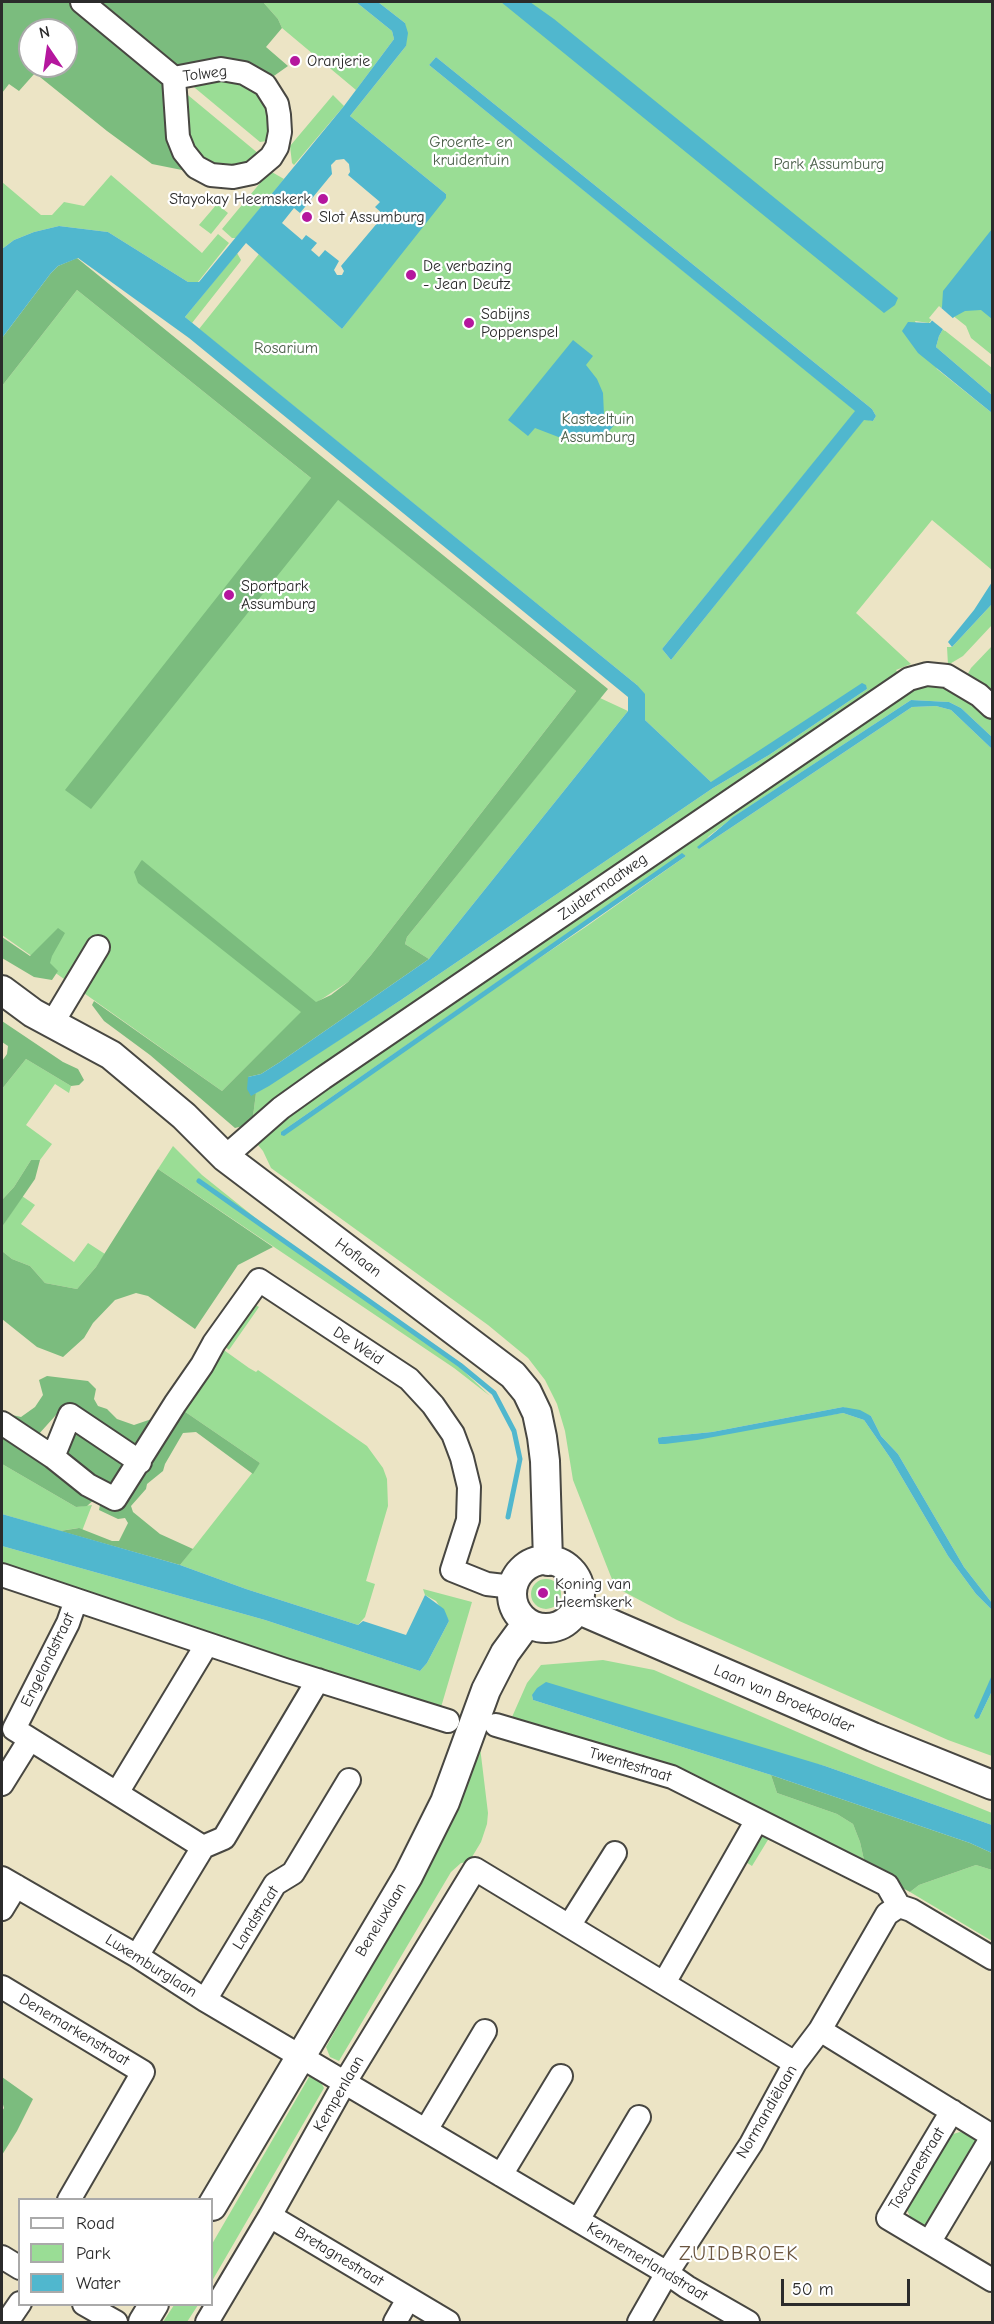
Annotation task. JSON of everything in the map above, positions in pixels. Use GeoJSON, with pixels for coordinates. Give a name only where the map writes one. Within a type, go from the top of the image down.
{"type":"FeatureCollection","features":[{"type":"Feature","properties":{"kind":"main road","name":"Hoflaan"},"geometry":{"type":"LineString","coordinates":[[2,990],[33,1013],[111,1055],[184,1116],[225,1157],[513,1375],[527,1392],[537,1413],[543,1444],[548,1561]]}},
{"type":"Feature","properties":{"kind":"main road"},"geometry":{"type":"LineString","coordinates":[[548,1561],[565,1566],[574,1575],[579,1587],[577,1608],[573,1616],[555,1627],[542,1628],[527,1623],[514,1606],[512,1595],[520,1572],[530,1564],[548,1561]]}},
{"type":"Feature","properties":{"kind":"main road","name":"Laan van Broekpolder"},"geometry":{"type":"LineString","coordinates":[[577,1608],[873,1737],[993,1785]]}},
{"type":"Feature","properties":{"kind":"main road","name":"Beneluxlaan"},"geometry":{"type":"LineString","coordinates":[[213,2204],[408,1876],[445,1802],[486,1690],[505,1653],[527,1623]]}},
{"type":"Feature","properties":{"kind":"main road"},"geometry":{"type":"LineString","coordinates":[[143,2322],[153,2306]]}},
{"type":"Feature","properties":{"kind":"street","name":"Tolweg"},"geometry":{"type":"LineString","coordinates":[[82,2],[174,78],[178,137],[184,152],[196,167],[211,175],[233,177],[252,173],[271,157],[277,147],[280,132],[279,115],[277,104],[265,85],[244,73],[221,69],[174,78]]}},
{"type":"Feature","properties":{"kind":"street","name":"Zuidermaatweg"},"geometry":{"type":"LineString","coordinates":[[225,1157],[281,1108],[306,1090],[909,679],[927,674],[947,676],[980,695],[993,707]]}},
{"type":"Feature","properties":{"kind":"street"},"geometry":{"type":"LineString","coordinates":[[53,1022],[98,947]]}},
{"type":"Feature","properties":{"kind":"street","name":"De Weid"},"geometry":{"type":"LineString","coordinates":[[2,1423],[53,1457],[88,1485],[115,1499],[214,1343],[259,1280],[409,1379],[433,1405],[453,1434],[469,1487],[468,1520],[452,1570],[488,1584],[513,1587]]}},
{"type":"Feature","properties":{"kind":"street"},"geometry":{"type":"LineString","coordinates":[[53,1457],[70,1416],[140,1462]]}},
{"type":"Feature","properties":{"kind":"street"},"geometry":{"type":"LineString","coordinates":[[2,1575],[76,1600]]}},
{"type":"Feature","properties":{"kind":"street","name":"Engelandstraat"},"geometry":{"type":"LineString","coordinates":[[203,1847],[14,1730],[68,1623],[76,1600],[448,1721]]}},
{"type":"Feature","properties":{"kind":"street"},"geometry":{"type":"LineString","coordinates":[[117,1793],[207,1644]]}},
{"type":"Feature","properties":{"kind":"street"},"geometry":{"type":"LineString","coordinates":[[137,1956],[203,1847],[224,1838],[318,1680]]}},
{"type":"Feature","properties":{"kind":"street","name":"Twentestraat"},"geometry":{"type":"LineString","coordinates":[[496,1725],[672,1777],[886,1886],[899,1906]]}},
{"type":"Feature","properties":{"kind":"street"},"geometry":{"type":"LineString","coordinates":[[2,1784],[30,1739]]}},
{"type":"Feature","properties":{"kind":"street","name":"Landstraat"},"geometry":{"type":"LineString","coordinates":[[205,2000],[275,1884],[293,1873],[349,1780]]}},
{"type":"Feature","properties":{"kind":"street"},"geometry":{"type":"LineString","coordinates":[[664,1983],[757,1820]]}},
{"type":"Feature","properties":{"kind":"street"},"geometry":{"type":"LineString","coordinates":[[615,1853],[569,1926],[795,2063]]}},
{"type":"Feature","properties":{"kind":"street","name":"Kempenlaan"},"geometry":{"type":"LineString","coordinates":[[207,2322],[345,2082],[475,1869],[569,1926]]}},
{"type":"Feature","properties":{"kind":"street"},"geometry":{"type":"LineString","coordinates":[[2,1909],[9,1882]]}},
{"type":"Feature","properties":{"kind":"street","name":"Luxemburglaan"},"geometry":{"type":"LineString","coordinates":[[9,1882],[137,1956],[299,2056]]}},
{"type":"Feature","properties":{"kind":"street"},"geometry":{"type":"LineString","coordinates":[[899,1906],[911,1910],[993,1958]]}},
{"type":"Feature","properties":{"kind":"street","name":"Normandiëlaan"},"geometry":{"type":"LineString","coordinates":[[639,2322],[751,2144],[795,2063],[820,2030],[888,1914],[899,1906]]}},
{"type":"Feature","properties":{"kind":"street","name":"Denemarkenstraat"},"geometry":{"type":"LineString","coordinates":[[2,1987],[143,2072],[70,2198]]}},
{"type":"Feature","properties":{"kind":"street","name":"Toscanestraat"},"geometry":{"type":"LineString","coordinates":[[820,2030],[993,2137],[930,2241]]}},
{"type":"Feature","properties":{"kind":"street"},"geometry":{"type":"LineString","coordinates":[[426,2130],[485,2031]]}},
{"type":"Feature","properties":{"kind":"street","name":"Kennemerlandstraat"},"geometry":{"type":"LineString","coordinates":[[299,2056],[748,2322]]}},
{"type":"Feature","properties":{"kind":"street"},"geometry":{"type":"LineString","coordinates":[[501,2175],[561,2076]]}},
{"type":"Feature","properties":{"kind":"street","name":"Toscanestraat"},"geometry":{"type":"LineString","coordinates":[[952,2111],[888,2218],[993,2280]]}},
{"type":"Feature","properties":{"kind":"street","name":"Kennemerlandstraat"},"geometry":{"type":"LineString","coordinates":[[578,2220],[639,2117]]}},
{"type":"Feature","properties":{"kind":"street","name":"Bretagnestraat"},"geometry":{"type":"LineString","coordinates":[[270,2216],[448,2322]]}},
{"type":"Feature","properties":{"kind":"street"},"geometry":{"type":"LineString","coordinates":[[2,2257],[18,2267]]}},
{"type":"Feature","properties":{"kind":"street"},"geometry":{"type":"LineString","coordinates":[[394,2322],[408,2299]]}},
{"type":"Feature","properties":{"kind":"street"},"geometry":{"type":"LineString","coordinates":[[7,2322],[18,2306]]}},
{"type":"Feature","properties":{"kind":"street"},"geometry":{"type":"LineString","coordinates":[[88,2306],[116,2322]]}},
{"type":"Feature","properties":{"kind":"green space"},"geometry":{"type":"Polygon","coordinates":[[[2,2],[69,2],[171,83],[192,167],[182,170],[152,164],[41,78],[78,78],[78,18],[18,18],[18,78],[31,78],[19,91],[9,84],[2,93],[2,2]]]}},
{"type":"Feature","properties":{"kind":"green space"},"geometry":{"type":"Polygon","coordinates":[[[89,2],[263,2],[278,19],[282,28],[266,47],[288,66],[271,78],[179,74],[89,2]]]}},
{"type":"Feature","properties":{"kind":"green space"},"geometry":{"type":"Polygon","coordinates":[[[263,2],[356,2],[392,31],[394,39],[356,90],[282,28],[278,19],[263,2]]]}},
{"type":"Feature","properties":{"kind":"green space"},"geometry":{"type":"Polygon","coordinates":[[[378,2],[992,2],[992,355],[971,338],[966,326],[942,307],[929,323],[915,321],[937,369],[992,413],[992,570],[932,520],[856,613],[911,664],[896,670],[899,674],[252,1124],[256,1093],[401,1000],[713,788],[769,755],[867,689],[862,684],[712,783],[645,720],[637,685],[199,329],[259,254],[342,329],[446,194],[350,116],[406,46],[405,23],[378,2]],[[436,57],[429,65],[856,411],[662,649],[671,660],[864,419],[873,421],[876,416],[872,409],[436,57]]]}},
{"type":"Feature","properties":{"kind":"green space"},"geometry":{"type":"Polygon","coordinates":[[[209,72],[265,88],[274,140],[260,142],[183,78],[209,72]]]}},
{"type":"Feature","properties":{"kind":"green space"},"geometry":{"type":"Polygon","coordinates":[[[177,86],[259,154],[239,174],[191,156],[177,86]]]}},
{"type":"Feature","properties":{"kind":"green space"},"geometry":{"type":"Polygon","coordinates":[[[333,95],[344,106],[294,165],[290,146],[333,95]]]}},
{"type":"Feature","properties":{"kind":"green space"},"geometry":{"type":"Polygon","coordinates":[[[270,171],[284,179],[236,238],[232,238],[222,229],[270,171]]]}},
{"type":"Feature","properties":{"kind":"green space"},"geometry":{"type":"Polygon","coordinates":[[[111,175],[202,253],[218,234],[229,243],[198,282],[188,282],[108,232],[59,226],[14,240],[2,249],[2,182],[41,215],[52,215],[64,202],[84,206],[111,175]]]}},
{"type":"Feature","properties":{"kind":"green space"},"geometry":{"type":"Polygon","coordinates":[[[217,204],[228,213],[211,234],[199,225],[217,204]]]}},
{"type":"Feature","properties":{"kind":"green space"},"geometry":{"type":"Polygon","coordinates":[[[237,253],[240,262],[192,323],[185,317],[237,253]]]}},
{"type":"Feature","properties":{"kind":"green space"},"geometry":{"type":"Polygon","coordinates":[[[77,258],[608,689],[407,937],[405,944],[429,959],[280,1062],[261,1074],[248,1077],[251,1095],[256,1093],[252,1124],[235,1128],[150,1055],[104,1021],[92,1005],[94,1001],[222,1091],[301,1012],[138,883],[134,872],[141,861],[316,1002],[331,995],[348,982],[371,955],[576,691],[338,500],[91,809],[65,790],[311,478],[77,290],[2,386],[2,338],[51,273],[58,266],[77,258]]]}},
{"type":"Feature","properties":{"kind":"green space","name":"Sportpark Assumburg"},"geometry":{"type":"Polygon","coordinates":[[[77,290],[576,691],[348,982],[302,1012],[222,1091],[2,935],[2,386],[77,290]]]}},
{"type":"Feature","properties":{"kind":"green space"},"geometry":{"type":"Polygon","coordinates":[[[943,329],[992,368],[992,395],[936,347],[943,329]]]}},
{"type":"Feature","properties":{"kind":"green space"},"geometry":{"type":"Polygon","coordinates":[[[992,604],[992,625],[963,656],[948,665],[947,647],[952,647],[992,604]]]}},
{"type":"Feature","properties":{"kind":"green space"},"geometry":{"type":"Polygon","coordinates":[[[992,646],[992,698],[965,679],[971,668],[992,646]]]}},
{"type":"Feature","properties":{"kind":"green space"},"geometry":{"type":"Polygon","coordinates":[[[935,683],[965,693],[992,719],[992,737],[961,708],[949,702],[911,700],[735,816],[709,836],[699,849],[912,707],[936,706],[951,710],[992,749],[992,1603],[964,1567],[898,1454],[881,1436],[871,1416],[843,1407],[712,1432],[662,1437],[658,1441],[843,1413],[864,1420],[891,1459],[948,1556],[976,1594],[992,1610],[992,1675],[979,1718],[992,1691],[992,1756],[948,1740],[677,1620],[615,1587],[573,1480],[565,1431],[557,1404],[545,1380],[528,1358],[488,1325],[271,1168],[263,1151],[253,1139],[912,687],[935,683]],[[682,854],[281,1132],[587,926],[686,856],[682,854]]]}},
{"type":"Feature","properties":{"kind":"green space"},"geometry":{"type":"Polygon","coordinates":[[[600,698],[628,711],[429,959],[405,944],[407,937],[600,698]]]}},
{"type":"Feature","properties":{"kind":"green space"},"geometry":{"type":"Polygon","coordinates":[[[58,928],[65,933],[50,963],[58,971],[52,980],[34,977],[2,958],[2,937],[30,956],[58,928]]]}},
{"type":"Feature","properties":{"kind":"green space"},"geometry":{"type":"Polygon","coordinates":[[[2,1021],[63,1062],[78,1069],[84,1080],[79,1085],[71,1086],[26,1059],[2,1089],[2,1061],[7,1054],[8,1046],[2,1042],[2,1021]]]}},
{"type":"Feature","properties":{"kind":"green space"},"geometry":{"type":"Polygon","coordinates":[[[26,1059],[71,1086],[69,1093],[55,1084],[26,1125],[52,1144],[40,1160],[31,1160],[14,1187],[2,1200],[2,1089],[26,1059]]]}},
{"type":"Feature","properties":{"kind":"green space"},"geometry":{"type":"Polygon","coordinates":[[[173,1146],[202,1175],[273,1232],[452,1360],[490,1396],[454,1368],[158,1169],[173,1146]]]}},
{"type":"Feature","properties":{"kind":"green space"},"geometry":{"type":"Polygon","coordinates":[[[31,1160],[40,1160],[35,1179],[2,1227],[2,1200],[14,1187],[31,1160]]]}},
{"type":"Feature","properties":{"kind":"green space"},"geometry":{"type":"Polygon","coordinates":[[[158,1169],[273,1247],[238,1265],[195,1329],[148,1296],[136,1293],[115,1300],[93,1323],[84,1338],[63,1357],[37,1347],[2,1319],[2,1251],[12,1259],[30,1266],[45,1283],[77,1289],[96,1267],[158,1169]]]}},
{"type":"Feature","properties":{"kind":"green space"},"geometry":{"type":"Polygon","coordinates":[[[22,1196],[35,1205],[21,1224],[74,1262],[88,1243],[105,1254],[77,1289],[45,1283],[30,1266],[12,1259],[2,1251],[2,1227],[22,1196]]]}},
{"type":"Feature","properties":{"kind":"green space"},"geometry":{"type":"Polygon","coordinates":[[[251,1302],[259,1307],[229,1350],[222,1344],[251,1302]]]}},
{"type":"Feature","properties":{"kind":"green space"},"geometry":{"type":"Polygon","coordinates":[[[214,1343],[249,1368],[256,1372],[258,1370],[367,1446],[383,1468],[387,1479],[388,1506],[366,1581],[375,1584],[365,1617],[358,1625],[180,1565],[260,1463],[181,1409],[214,1343]]]}},
{"type":"Feature","properties":{"kind":"green space"},"geometry":{"type":"Polygon","coordinates":[[[47,1376],[88,1381],[96,1389],[94,1399],[98,1406],[107,1409],[117,1419],[134,1425],[181,1409],[260,1463],[253,1474],[196,1432],[183,1433],[163,1471],[147,1484],[146,1489],[131,1506],[133,1512],[160,1534],[193,1549],[180,1565],[60,1531],[79,1528],[112,1541],[119,1541],[128,1523],[125,1518],[118,1519],[99,1510],[101,1500],[97,1497],[87,1506],[76,1507],[2,1464],[2,1435],[29,1455],[37,1443],[58,1433],[64,1406],[38,1435],[4,1418],[12,1415],[21,1417],[35,1407],[43,1395],[39,1380],[47,1376]]]}},
{"type":"Feature","properties":{"kind":"green space"},"geometry":{"type":"Polygon","coordinates":[[[2,1464],[76,1507],[92,1505],[82,1531],[78,1528],[60,1531],[2,1514],[2,1464]]]}},
{"type":"Feature","properties":{"kind":"green space"},"geometry":{"type":"Polygon","coordinates":[[[2,1546],[265,1620],[420,1671],[427,1663],[449,1621],[436,1601],[425,1595],[423,1589],[472,1602],[439,1714],[2,1567],[2,1546]]]}},
{"type":"Feature","properties":{"kind":"green space"},"geometry":{"type":"Polygon","coordinates":[[[546,1579],[557,1583],[561,1594],[557,1605],[546,1609],[535,1605],[531,1594],[535,1583],[546,1579]]]}},
{"type":"Feature","properties":{"kind":"green space"},"geometry":{"type":"Polygon","coordinates":[[[603,1660],[654,1670],[876,1766],[992,1813],[992,1825],[825,1766],[532,1695],[533,1700],[771,1775],[777,1793],[837,1814],[853,1824],[866,1869],[664,1769],[512,1717],[527,1683],[541,1665],[603,1660]]]}},
{"type":"Feature","properties":{"kind":"green space"},"geometry":{"type":"Polygon","coordinates":[[[480,1747],[488,1813],[481,1842],[469,1862],[461,1863],[451,1872],[339,2061],[330,2057],[326,2047],[394,1927],[480,1747]]]}},
{"type":"Feature","properties":{"kind":"green space"},"geometry":{"type":"Polygon","coordinates":[[[771,1775],[970,1843],[992,1853],[992,1870],[976,1865],[919,1885],[910,1892],[866,1869],[853,1824],[837,1814],[777,1793],[771,1775]]]}},
{"type":"Feature","properties":{"kind":"green space"},"geometry":{"type":"Polygon","coordinates":[[[758,1822],[774,1830],[752,1866],[738,1857],[758,1822]]]}},
{"type":"Feature","properties":{"kind":"green space"},"geometry":{"type":"Polygon","coordinates":[[[976,1865],[992,1870],[992,1941],[910,1892],[919,1885],[976,1865]]]}},
{"type":"Feature","properties":{"kind":"green space"},"geometry":{"type":"Polygon","coordinates":[[[314,2076],[319,2079],[324,2088],[213,2279],[213,2242],[309,2077],[314,2076]]]}},
{"type":"Feature","properties":{"kind":"green space"},"geometry":{"type":"Polygon","coordinates":[[[2,2077],[33,2099],[2,2155],[2,2111],[4,2108],[2,2077]]]}},
{"type":"Feature","properties":{"kind":"green space"},"geometry":{"type":"Polygon","coordinates":[[[960,2132],[970,2135],[978,2143],[926,2228],[914,2225],[907,2210],[912,2199],[945,2141],[953,2134],[960,2132]]]}},
{"type":"Feature","properties":{"kind":"green space"},"geometry":{"type":"Polygon","coordinates":[[[173,2306],[197,2306],[187,2322],[163,2322],[173,2306]]]}},
{"type":"Feature","properties":{"kind":"water"},"geometry":{"type":"Polygon","coordinates":[[[356,2],[378,2],[405,23],[408,33],[406,46],[350,116],[446,194],[446,198],[342,329],[246,243],[185,317],[637,685],[645,694],[645,720],[711,782],[862,683],[867,689],[769,755],[713,788],[401,1000],[251,1096],[247,1089],[248,1077],[261,1074],[280,1062],[429,959],[628,711],[628,697],[189,338],[78,258],[58,266],[51,273],[2,338],[2,249],[14,240],[59,226],[108,232],[188,282],[199,282],[344,106],[394,39],[392,31],[356,2]],[[344,159],[336,160],[331,165],[332,174],[300,213],[294,208],[282,223],[302,240],[306,235],[317,243],[311,250],[319,257],[325,250],[339,261],[334,270],[337,275],[342,275],[344,271],[341,266],[384,215],[375,207],[380,202],[348,175],[349,164],[344,159]]]}},
{"type":"Feature","properties":{"kind":"water"},"geometry":{"type":"Polygon","coordinates":[[[501,2],[530,2],[554,19],[898,298],[895,305],[884,313],[501,2]]]}},
{"type":"Feature","properties":{"kind":"water"},"geometry":{"type":"Polygon","coordinates":[[[436,57],[872,409],[876,416],[873,421],[864,420],[671,660],[662,649],[855,411],[429,65],[436,57]]]}},
{"type":"Feature","properties":{"kind":"water"},"geometry":{"type":"Polygon","coordinates":[[[992,229],[992,319],[981,310],[965,311],[954,317],[943,329],[936,347],[992,395],[992,413],[918,353],[902,331],[908,322],[930,323],[942,307],[943,291],[992,229]]]}},
{"type":"Feature","properties":{"kind":"water"},"geometry":{"type":"Polygon","coordinates":[[[573,340],[593,356],[586,365],[597,379],[603,393],[604,415],[615,424],[599,443],[588,435],[561,438],[535,428],[528,436],[508,420],[573,340]]]}},
{"type":"Feature","properties":{"kind":"water"},"geometry":{"type":"Polygon","coordinates":[[[992,582],[992,604],[952,647],[948,642],[974,610],[992,582]]]}},
{"type":"Feature","properties":{"kind":"water"},"geometry":{"type":"Polygon","coordinates":[[[911,700],[949,702],[961,708],[992,737],[992,749],[951,710],[936,706],[912,707],[699,849],[697,847],[733,817],[911,700]]]}},
{"type":"Feature","properties":{"kind":"water"},"geometry":{"type":"Polygon","coordinates":[[[682,853],[686,856],[284,1136],[281,1135],[281,1132],[682,853]]]}},
{"type":"Feature","properties":{"kind":"water"},"geometry":{"type":"Polygon","coordinates":[[[843,1407],[860,1410],[871,1416],[881,1436],[898,1454],[964,1567],[992,1603],[992,1610],[976,1594],[948,1556],[891,1459],[864,1420],[843,1413],[697,1440],[665,1444],[659,1444],[658,1441],[658,1438],[662,1437],[712,1432],[843,1407]]]}},
{"type":"Feature","properties":{"kind":"water"},"geometry":{"type":"Polygon","coordinates":[[[2,1514],[180,1565],[358,1625],[363,1621],[406,1635],[425,1595],[444,1609],[449,1621],[427,1663],[420,1671],[265,1620],[2,1546],[2,1514]]]}},
{"type":"Feature","properties":{"kind":"water"},"geometry":{"type":"Polygon","coordinates":[[[992,1675],[992,1691],[979,1718],[976,1719],[974,1716],[992,1675]]]}},
{"type":"Feature","properties":{"kind":"water"},"geometry":{"type":"Polygon","coordinates":[[[546,1682],[825,1766],[992,1825],[992,1853],[970,1843],[771,1775],[533,1700],[532,1695],[537,1688],[546,1682]]]}},
{"type":"Feature","properties":{"kind":"pier"},"geometry":{"type":"Polygon","coordinates":[[[939,306],[955,320],[945,331],[929,318],[939,306]]]}},
{"type":"Feature","properties":{"kind":"waterway"},"geometry":{"type":"LineString","coordinates":[[199,1181],[460,1365],[494,1393],[514,1431],[520,1459],[508,1517]]}},
{"type":"Feature","properties":{"kind":"place","name":"Oranjerie"},"geometry":{"type":"Point","coordinates":[295,61]}},
{"type":"Feature","properties":{"kind":"place","name":"Stayokay Heemskerk"},"geometry":{"type":"Point","coordinates":[323,199]}},
{"type":"Feature","properties":{"kind":"place","name":"Slot Assumburg"},"geometry":{"type":"Point","coordinates":[307,217]}},
{"type":"Feature","properties":{"kind":"place","name":"De verbazing - Jean Deutz"},"geometry":{"type":"Point","coordinates":[411,275]}},
{"type":"Feature","properties":{"kind":"place","name":"Sabijns Poppenspel"},"geometry":{"type":"Point","coordinates":[469,323]}},
{"type":"Feature","properties":{"kind":"place","name":"Sportpark Assumburg"},"geometry":{"type":"Point","coordinates":[229,595]}},
{"type":"Feature","properties":{"kind":"place","name":"Koning van Heemskerk"},"geometry":{"type":"Point","coordinates":[543,1593]}},
{"type":"Feature","properties":{"kind":"district","name":"ZUIDBROEK"},"geometry":{"type":"Point","coordinates":[739,2254]}},
{"type":"Feature","properties":{"kind":"park label","name":"Groente- en kruidentuin"},"geometry":{"type":"Point","coordinates":[471,151]}},
{"type":"Feature","properties":{"kind":"park label","name":"Park Assumburg"},"geometry":{"type":"Point","coordinates":[829,164]}},
{"type":"Feature","properties":{"kind":"park label","name":"Rosarium"},"geometry":{"type":"Point","coordinates":[286,348]}},
{"type":"Feature","properties":{"kind":"park label","name":"Kasteeltuin Assumburg"},"geometry":{"type":"Point","coordinates":[598,428]}}]}
